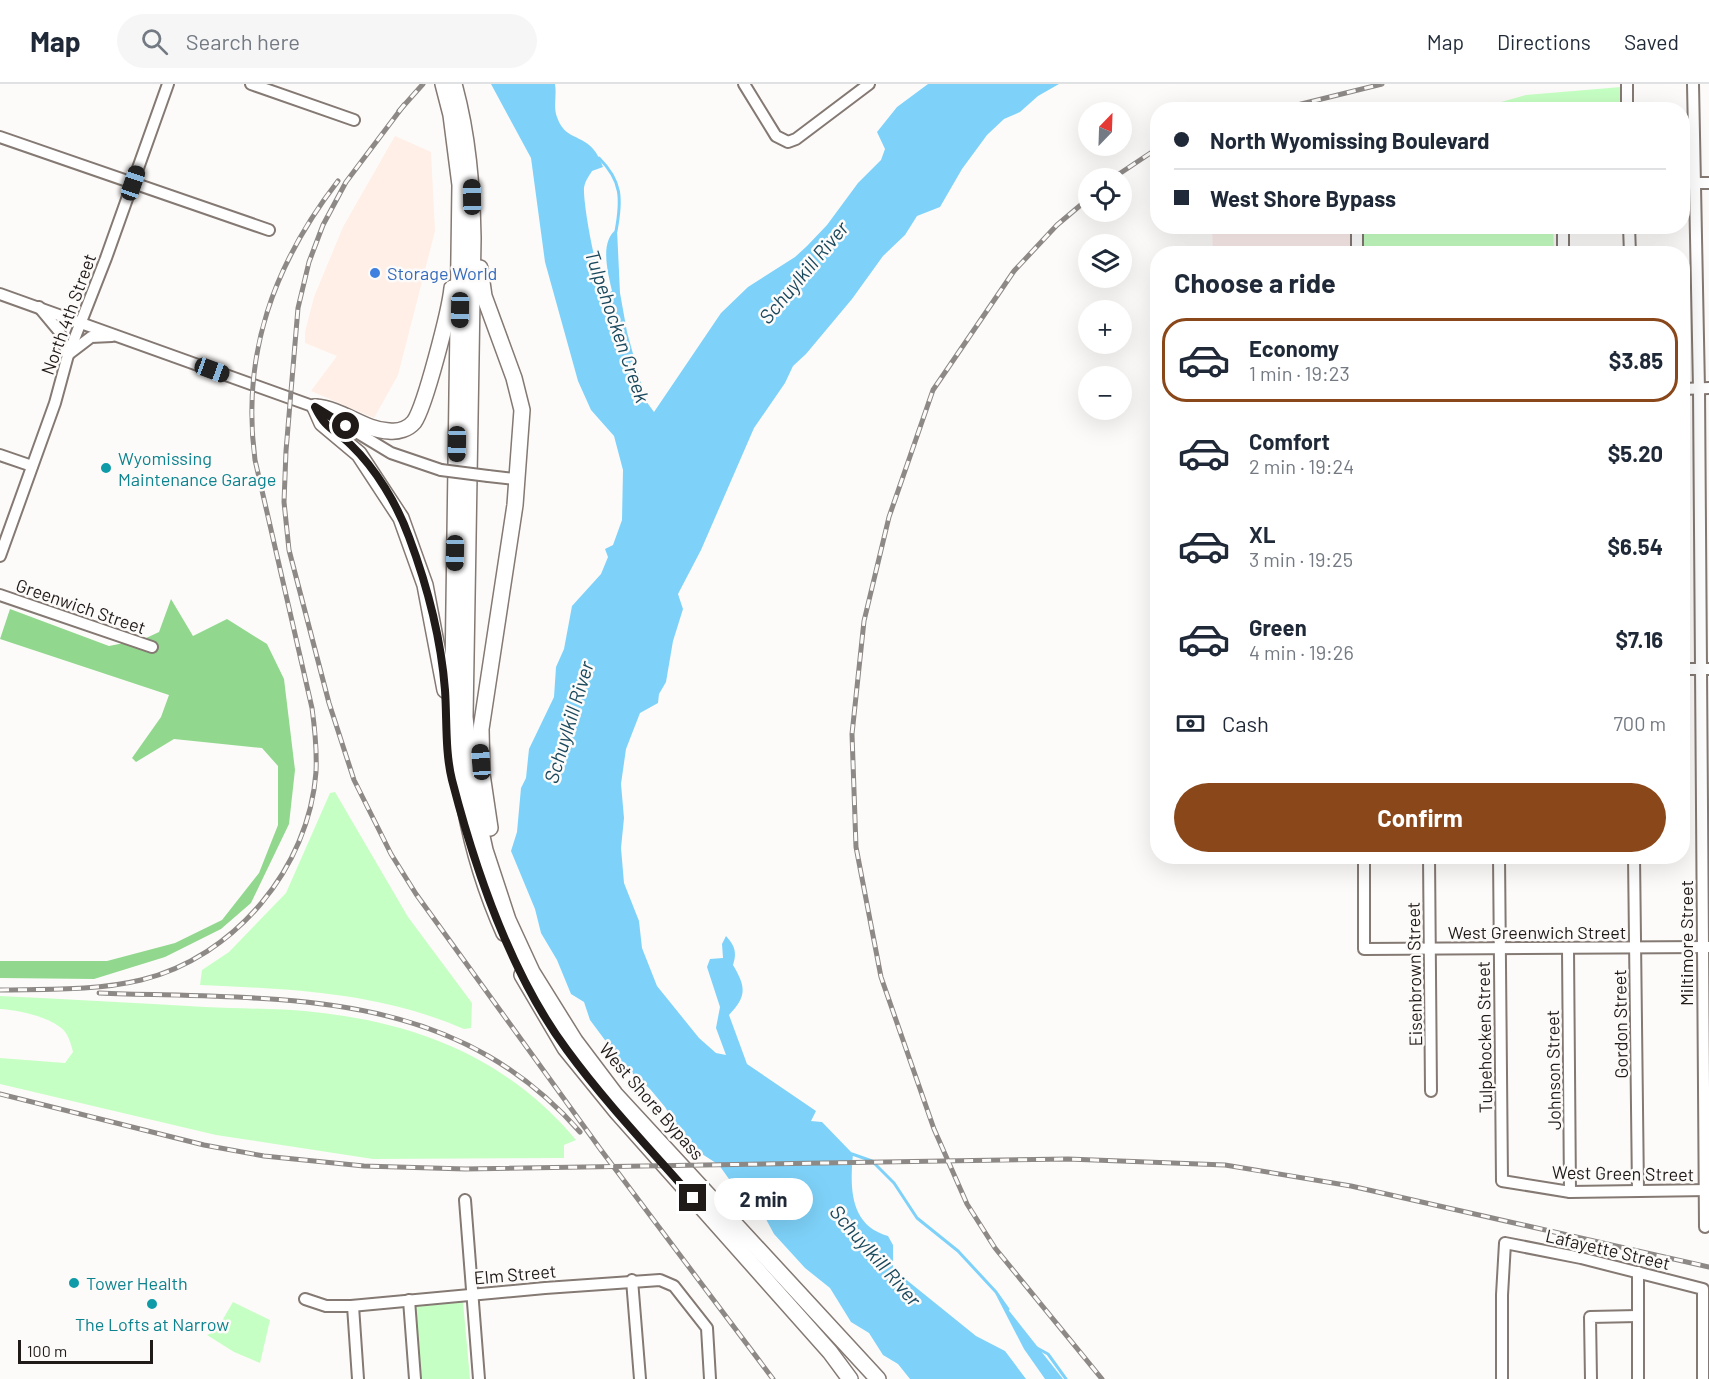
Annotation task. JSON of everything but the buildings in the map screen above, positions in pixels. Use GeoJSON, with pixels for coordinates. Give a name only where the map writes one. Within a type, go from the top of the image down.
{"type":"FeatureCollection","features":[{"type":"Feature","properties":{"kind":"highway","name":"West Shore Bypass"},"geometry":{"type":"LineString","coordinates":[[443,84],[451,115],[460,185],[454,740],[462,799],[471,840],[489,899],[522,976],[565,1048],[617,1112],[830,1352],[850,1379]]}},
{"type":"Feature","properties":{"kind":"highway","name":"West Shore Bypass"},"geometry":{"type":"LineString","coordinates":[[454,84],[462,114],[471,177],[473,237],[464,668],[467,752],[485,850],[508,920],[532,972],[575,1041],[615,1094],[878,1379]]}},
{"type":"Feature","properties":{"kind":"highway"},"geometry":{"type":"LineString","coordinates":[[462,114],[479,179],[481,284],[520,400],[522,424],[515,479],[515,505],[483,712],[480,750],[491,836],[532,972]]}},
{"type":"Feature","properties":{"kind":"highway"},"geometry":{"type":"LineString","coordinates":[[456,153],[451,300],[415,420],[403,430],[386,431],[332,408],[315,407],[322,423],[352,445],[376,476],[408,534],[434,623],[445,689],[452,778],[471,840]]}},
{"type":"Feature","properties":{"kind":"street","name":"North 4th Street"},"geometry":{"type":"LineString","coordinates":[[0,556],[68,355],[168,84]]}},
{"type":"Feature","properties":{"kind":"street"},"geometry":{"type":"LineString","coordinates":[[251,84],[354,120]]}},
{"type":"Feature","properties":{"kind":"street"},"geometry":{"type":"LineString","coordinates":[[744,84],[776,136],[782,140],[796,139],[869,84]]}},
{"type":"Feature","properties":{"kind":"street"},"geometry":{"type":"LineString","coordinates":[[1627,84],[1627,102]]}},
{"type":"Feature","properties":{"kind":"street","name":"Miltimore Street"},"geometry":{"type":"LineString","coordinates":[[1693,84],[1704,388],[1707,1190],[1705,1227]]}},
{"type":"Feature","properties":{"kind":"street"},"geometry":{"type":"LineString","coordinates":[[0,138],[269,230]]}},
{"type":"Feature","properties":{"kind":"street"},"geometry":{"type":"LineString","coordinates":[[1690,183],[1709,183]]}},
{"type":"Feature","properties":{"kind":"street"},"geometry":{"type":"LineString","coordinates":[[0,294],[315,407],[392,453],[441,470],[515,479]]}},
{"type":"Feature","properties":{"kind":"street"},"geometry":{"type":"LineString","coordinates":[[39,307],[59,331],[68,355],[92,338],[119,336]]}},
{"type":"Feature","properties":{"kind":"street"},"geometry":{"type":"LineString","coordinates":[[0,455],[32,466]]}},
{"type":"Feature","properties":{"kind":"street","name":"Greenwich Street"},"geometry":{"type":"LineString","coordinates":[[0,595],[152,648]]}},
{"type":"Feature","properties":{"kind":"street","name":"West Greenwich Street"},"geometry":{"type":"LineString","coordinates":[[1364,864],[1365,949],[1706,947]]}},
{"type":"Feature","properties":{"kind":"street","name":"Eisenbrown Street"},"geometry":{"type":"LineString","coordinates":[[1429,864],[1431,1091]]}},
{"type":"Feature","properties":{"kind":"street","name":"Tulpehocken Street"},"geometry":{"type":"LineString","coordinates":[[1498,864],[1502,1181]]}},
{"type":"Feature","properties":{"kind":"street","name":"Gordon Street"},"geometry":{"type":"LineString","coordinates":[[1635,864],[1638,1191]]}},
{"type":"Feature","properties":{"kind":"street","name":"Johnson Street"},"geometry":{"type":"LineString","coordinates":[[1568,948],[1570,1192]]}},
{"type":"Feature","properties":{"kind":"street","name":"West Green Street"},"geometry":{"type":"LineString","coordinates":[[1502,1181],[1570,1192],[1707,1190]]}},
{"type":"Feature","properties":{"kind":"street"},"geometry":{"type":"LineString","coordinates":[[465,1200],[480,1379]]}},
{"type":"Feature","properties":{"kind":"street","name":"Lafayette Street"},"geometry":{"type":"LineString","coordinates":[[1502,1379],[1502,1295],[1505,1243],[1638,1272],[1702,1289],[1702,1379]]}},
{"type":"Feature","properties":{"kind":"street"},"geometry":{"type":"LineString","coordinates":[[1638,1272],[1638,1379]]}},
{"type":"Feature","properties":{"kind":"street"},"geometry":{"type":"LineString","coordinates":[[632,1280],[640,1379]]}},
{"type":"Feature","properties":{"kind":"street","name":"Elm Street"},"geometry":{"type":"LineString","coordinates":[[305,1299],[334,1307],[353,1306],[632,1280],[660,1280],[674,1286],[707,1328],[710,1379]]}},
{"type":"Feature","properties":{"kind":"street"},"geometry":{"type":"LineString","coordinates":[[409,1300],[415,1379]]}},
{"type":"Feature","properties":{"kind":"street"},"geometry":{"type":"LineString","coordinates":[[353,1306],[358,1379]]}},
{"type":"Feature","properties":{"kind":"street"},"geometry":{"type":"LineString","coordinates":[[1591,1379],[1590,1317],[1638,1316]]}},
{"type":"Feature","properties":{"kind":"shaded area","name":"Storage World"},"geometry":{"type":"Polygon","coordinates":[[[395,136],[431,152],[435,231],[398,375],[374,418],[311,391],[337,356],[305,343],[305,332],[314,297],[343,227],[395,136]]]}},
{"type":"Feature","properties":{"kind":"shaded area"},"geometry":{"type":"Polygon","coordinates":[[[1212,234],[1351,234],[1351,246],[1213,246],[1212,234]]]}},
{"type":"Feature","properties":{"kind":"green space"},"geometry":{"type":"Polygon","coordinates":[[[1621,87],[1622,102],[1501,102],[1526,95],[1621,87]]]}},
{"type":"Feature","properties":{"kind":"green space"},"geometry":{"type":"Polygon","coordinates":[[[1363,234],[1553,234],[1554,246],[1363,246],[1363,234]]]}},
{"type":"Feature","properties":{"kind":"green space"},"geometry":{"type":"Polygon","coordinates":[[[171,599],[193,636],[227,619],[267,644],[284,679],[295,770],[289,824],[251,903],[221,929],[165,957],[94,979],[0,978],[0,961],[107,961],[175,943],[222,920],[259,873],[278,825],[278,766],[262,748],[174,739],[136,762],[132,758],[161,717],[169,695],[0,639],[10,609],[109,646],[144,639],[159,632],[171,599]]]}},
{"type":"Feature","properties":{"kind":"green space"},"geometry":{"type":"Polygon","coordinates":[[[335,792],[408,917],[472,1003],[471,1028],[464,1029],[399,1007],[367,1000],[268,988],[200,985],[202,970],[229,952],[286,893],[330,793],[335,792]]]}},
{"type":"Feature","properties":{"kind":"green space"},"geometry":{"type":"Polygon","coordinates":[[[0,996],[300,1011],[352,1017],[389,1025],[458,1049],[490,1066],[521,1087],[549,1111],[576,1140],[564,1145],[564,1158],[373,1159],[216,1135],[0,1084],[0,1058],[65,1063],[73,1052],[63,1029],[31,1014],[0,1009],[0,996]]]}},
{"type":"Feature","properties":{"kind":"green space"},"geometry":{"type":"Polygon","coordinates":[[[233,1302],[270,1320],[260,1363],[234,1352],[207,1335],[216,1331],[233,1302]]]}},
{"type":"Feature","properties":{"kind":"green space"},"geometry":{"type":"Polygon","coordinates":[[[463,1302],[470,1379],[421,1379],[414,1307],[463,1302]]]}},
{"type":"Feature","properties":{"kind":"water"},"geometry":{"type":"Polygon","coordinates":[[[491,84],[555,84],[556,113],[561,126],[592,147],[598,155],[603,167],[592,171],[584,188],[592,243],[599,275],[608,293],[612,291],[606,249],[611,234],[617,229],[620,293],[627,332],[646,401],[654,412],[721,313],[748,287],[795,257],[807,246],[827,225],[858,183],[881,160],[885,149],[877,132],[897,107],[928,84],[1059,84],[1038,96],[1020,112],[1004,119],[987,135],[962,169],[940,207],[917,216],[905,235],[883,256],[852,299],[806,354],[793,366],[785,383],[754,428],[701,550],[678,594],[683,609],[673,641],[666,682],[659,694],[658,703],[640,713],[626,749],[621,784],[624,818],[621,848],[624,883],[639,921],[642,948],[657,986],[699,1038],[716,1053],[726,1055],[716,1028],[720,1007],[707,967],[710,959],[723,958],[722,944],[726,936],[734,949],[733,965],[743,991],[742,997],[729,1015],[747,1064],[816,1111],[811,1121],[822,1122],[853,1154],[852,1192],[855,1203],[866,1223],[875,1231],[888,1236],[893,1245],[893,1269],[976,1336],[1005,1351],[1026,1379],[910,1379],[898,1364],[883,1355],[869,1333],[851,1322],[830,1288],[805,1268],[774,1234],[760,1208],[748,1201],[745,1189],[729,1179],[719,1165],[702,1154],[678,1129],[665,1107],[650,1089],[625,1067],[590,1020],[584,1002],[571,994],[557,960],[541,933],[535,909],[511,851],[517,832],[521,788],[526,778],[529,749],[554,697],[556,667],[564,649],[572,606],[601,574],[608,557],[605,549],[613,545],[622,520],[623,470],[614,436],[591,410],[578,381],[545,262],[531,158],[491,84]]]}},
{"type":"Feature","properties":{"kind":"water"},"geometry":{"type":"Polygon","coordinates":[[[995,1293],[1063,1379],[1045,1379],[1024,1349],[995,1293]]]}},
{"type":"Feature","properties":{"kind":"waterway"},"geometry":{"type":"LineString","coordinates":[[599,158],[607,166],[618,191],[619,209],[616,231]]}},
{"type":"Feature","properties":{"kind":"waterway"},"geometry":{"type":"LineString","coordinates":[[852,1154],[872,1161],[894,1183],[917,1218],[958,1251],[996,1292],[1008,1309]]}},
{"type":"Feature","properties":{"kind":"waterway"},"geometry":{"type":"LineString","coordinates":[[1037,1348],[1048,1354],[1066,1379]]}},
{"type":"Feature","properties":{"kind":"railway"},"geometry":{"type":"LineString","coordinates":[[399,111],[423,84]]}},
{"type":"Feature","properties":{"kind":"railway"},"geometry":{"type":"LineString","coordinates":[[1309,102],[1382,84]]}},
{"type":"Feature","properties":{"kind":"railway"},"geometry":{"type":"LineString","coordinates":[[404,105],[346,182],[323,225],[309,262],[298,308],[284,502],[289,550],[329,703],[354,780],[391,854],[416,894],[601,1150],[773,1379]]}},
{"type":"Feature","properties":{"kind":"railway"},"geometry":{"type":"LineString","coordinates":[[1128,168],[1150,153]]}},
{"type":"Feature","properties":{"kind":"railway"},"geometry":{"type":"LineString","coordinates":[[0,990],[71,989],[124,984],[175,968],[207,951],[236,929],[261,903],[282,874],[299,842],[310,808],[316,772],[315,732],[312,708],[255,460],[252,421],[253,383],[258,347],[267,312],[280,278],[315,212],[338,181]]}},
{"type":"Feature","properties":{"kind":"railway"},"geometry":{"type":"LineString","coordinates":[[1078,207],[1057,225],[1014,271],[933,390],[889,517],[864,621],[852,734],[856,847],[881,977],[934,1129],[967,1204],[995,1248],[1102,1379]]}},
{"type":"Feature","properties":{"kind":"railway"},"geometry":{"type":"LineString","coordinates":[[99,993],[296,1001],[358,1010],[418,1025],[475,1049],[529,1084],[580,1132]]}},
{"type":"Feature","properties":{"kind":"railway"},"geometry":{"type":"LineString","coordinates":[[0,1094],[204,1145],[264,1156],[364,1166],[465,1169],[1068,1159],[1225,1165],[1351,1186],[1709,1267]]}},
{"type":"Feature","properties":{"kind":"place","name":"Storage World"},"geometry":{"type":"Point","coordinates":[375,273]}},
{"type":"Feature","properties":{"kind":"place","name":"Wyomissing Maintenance Garage"},"geometry":{"type":"Point","coordinates":[106,468]}},
{"type":"Feature","properties":{"kind":"place","name":"Tower Health"},"geometry":{"type":"Point","coordinates":[74,1283]}},
{"type":"Feature","properties":{"kind":"place","name":"The Lofts at Narrow"},"geometry":{"type":"Point","coordinates":[152,1304]}},
{"type":"Feature","properties":{"kind":"route"},"geometry":{"type":"LineString","coordinates":[[346,426],[315,407],[322,423],[352,445],[376,476],[392,501],[408,534],[425,585],[434,623],[445,689],[452,778],[489,899],[522,976],[565,1048],[617,1112],[693,1198]]}},
{"type":"Feature","properties":{"kind":"water label","name":"Schuylkill River"},"geometry":{"type":"Point","coordinates":[803,272]}},
{"type":"Feature","properties":{"kind":"water label","name":"Tulpehocken Creek"},"geometry":{"type":"Point","coordinates":[618,326]}},
{"type":"Feature","properties":{"kind":"water label","name":"Schuylkill River"},"geometry":{"type":"Point","coordinates":[568,722]}},
{"type":"Feature","properties":{"kind":"water label","name":"Schuylkill River"},"geometry":{"type":"Point","coordinates":[876,1255]}}]}
